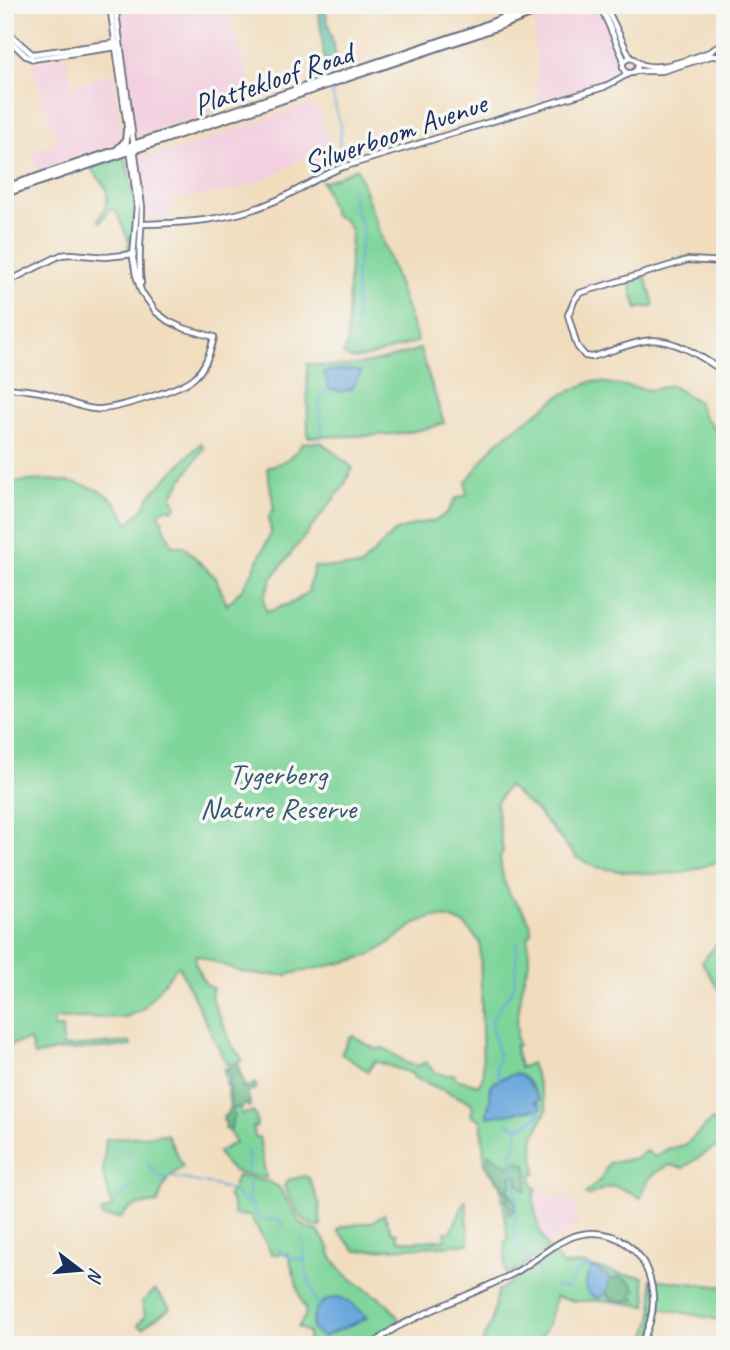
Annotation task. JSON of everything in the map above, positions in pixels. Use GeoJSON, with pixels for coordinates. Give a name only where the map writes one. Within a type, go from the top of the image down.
{"type":"FeatureCollection","features":[{"type":"Feature","properties":{"kind":"main road","name":"Plattekloof Road"},"geometry":{"type":"LineString","coordinates":[[5,190],[472,31],[536,5]]}},
{"type":"Feature","properties":{"kind":"main road","name":"Plattekloof Road"},"geometry":{"type":"LineString","coordinates":[[5,190],[474,35],[555,5]]}},
{"type":"Feature","properties":{"kind":"main road"},"geometry":{"type":"LineString","coordinates":[[115,151],[125,142],[127,130]]}},
{"type":"Feature","properties":{"kind":"street"},"geometry":{"type":"LineString","coordinates":[[5,388],[49,394],[88,408],[106,409],[192,381],[207,358],[214,337],[168,321],[156,312],[145,297],[136,253],[139,216],[113,5]]}},
{"type":"Feature","properties":{"kind":"street"},"geometry":{"type":"LineString","coordinates":[[602,5],[631,58],[638,63],[662,66],[710,52],[722,43]]}},
{"type":"Feature","properties":{"kind":"street"},"geometry":{"type":"LineString","coordinates":[[602,5],[624,61],[620,78]]}},
{"type":"Feature","properties":{"kind":"street"},"geometry":{"type":"LineString","coordinates":[[5,30],[32,54],[118,45]]}},
{"type":"Feature","properties":{"kind":"street"},"geometry":{"type":"LineString","coordinates":[[5,36],[33,59],[118,45]]}},
{"type":"Feature","properties":{"kind":"street"},"geometry":{"type":"LineString","coordinates":[[118,45],[125,120]]}},
{"type":"Feature","properties":{"kind":"street"},"geometry":{"type":"LineString","coordinates":[[717,47],[717,53],[722,57]]}},
{"type":"Feature","properties":{"kind":"street"},"geometry":{"type":"LineString","coordinates":[[623,68],[628,74],[636,71],[662,71],[712,56],[722,57]]}},
{"type":"Feature","properties":{"kind":"street"},"geometry":{"type":"LineString","coordinates":[[624,61],[631,58]]}},
{"type":"Feature","properties":{"kind":"street"},"geometry":{"type":"LineString","coordinates":[[636,71],[638,63]]}},
{"type":"Feature","properties":{"kind":"street","name":"Silwerboom Avenue"},"geometry":{"type":"LineString","coordinates":[[142,224],[210,220],[244,213],[277,201],[342,167],[604,87],[628,74]]}},
{"type":"Feature","properties":{"kind":"street"},"geometry":{"type":"LineString","coordinates":[[116,99],[121,104],[132,148]]}},
{"type":"Feature","properties":{"kind":"street"},"geometry":{"type":"LineString","coordinates":[[139,216],[153,224]]}},
{"type":"Feature","properties":{"kind":"street"},"geometry":{"type":"LineString","coordinates":[[138,239],[142,224],[139,216]]}},
{"type":"Feature","properties":{"kind":"street"},"geometry":{"type":"LineString","coordinates":[[138,239],[144,228],[153,224]]}},
{"type":"Feature","properties":{"kind":"street"},"geometry":{"type":"LineString","coordinates":[[5,283],[61,255],[106,257],[136,253]]}},
{"type":"Feature","properties":{"kind":"street"},"geometry":{"type":"LineString","coordinates":[[725,262],[688,260],[580,293],[568,314],[577,346],[585,356],[643,341],[654,341],[694,353],[725,373]]}},
{"type":"Feature","properties":{"kind":"street"},"geometry":{"type":"LineString","coordinates":[[374,1345],[396,1327],[517,1272],[570,1237],[593,1233],[610,1235],[626,1243],[644,1263],[650,1278],[653,1306],[649,1327],[640,1345]]}},
{"type":"Feature","properties":{"kind":"shaded area"},"geometry":{"type":"Polygon","coordinates":[[[117,5],[224,5],[256,98],[136,136],[117,5]]]}},
{"type":"Feature","properties":{"kind":"shaded area"},"geometry":{"type":"Polygon","coordinates":[[[566,5],[598,5],[624,61],[623,70],[621,77],[612,83],[538,109],[534,18],[566,5]]]}},
{"type":"Feature","properties":{"kind":"shaded area"},"geometry":{"type":"Polygon","coordinates":[[[64,56],[67,58],[72,87],[112,73],[121,137],[117,144],[38,171],[31,152],[57,140],[32,65],[64,56]]]}},
{"type":"Feature","properties":{"kind":"shaded area"},"geometry":{"type":"Polygon","coordinates":[[[309,104],[319,109],[330,150],[321,175],[318,177],[307,157],[269,178],[232,191],[171,200],[170,219],[146,218],[140,162],[142,158],[173,151],[309,104]]]}},
{"type":"Feature","properties":{"kind":"shaded area"},"geometry":{"type":"Polygon","coordinates":[[[541,1189],[550,1197],[565,1198],[575,1205],[578,1227],[546,1245],[533,1208],[534,1192],[541,1189]]]}},
{"type":"Feature","properties":{"kind":"green space"},"geometry":{"type":"Polygon","coordinates":[[[318,5],[324,5],[338,66],[326,71],[318,5]]]}},
{"type":"Feature","properties":{"kind":"green space"},"geometry":{"type":"Polygon","coordinates":[[[121,157],[126,160],[134,198],[132,250],[127,253],[129,241],[116,211],[110,209],[101,222],[98,220],[105,206],[107,192],[91,168],[121,157]]]}},
{"type":"Feature","properties":{"kind":"green space"},"geometry":{"type":"Polygon","coordinates":[[[357,168],[418,341],[371,356],[352,359],[343,355],[347,344],[351,230],[344,220],[334,215],[322,181],[357,168]]]}},
{"type":"Feature","properties":{"kind":"green space"},"geometry":{"type":"Polygon","coordinates":[[[645,276],[654,304],[637,309],[629,281],[645,276]]]}},
{"type":"Feature","properties":{"kind":"green space"},"geometry":{"type":"Polygon","coordinates":[[[420,349],[444,423],[394,434],[308,437],[307,364],[364,364],[420,349]]]}},
{"type":"Feature","properties":{"kind":"green space","name":"Tygerberg Nature Reserve"},"geometry":{"type":"Polygon","coordinates":[[[593,381],[651,390],[671,385],[698,402],[703,415],[725,440],[725,859],[684,873],[654,874],[596,867],[577,858],[538,813],[508,786],[496,803],[503,851],[500,858],[503,879],[511,897],[530,923],[531,932],[528,938],[529,963],[524,976],[516,1027],[518,1045],[515,1049],[520,1068],[531,1063],[547,1109],[534,1137],[536,1173],[531,1174],[533,1187],[537,1191],[534,1192],[534,1207],[537,1221],[548,1248],[515,1271],[506,1274],[505,1241],[508,1240],[501,1186],[485,1166],[481,1120],[471,1115],[473,1108],[470,1102],[413,1077],[413,1074],[375,1061],[368,1071],[341,1054],[349,1038],[353,1036],[375,1049],[384,1048],[409,1064],[418,1066],[426,1062],[438,1073],[454,1074],[456,1079],[479,1085],[483,1076],[480,942],[464,924],[450,918],[434,917],[418,922],[368,956],[286,975],[239,971],[196,955],[195,963],[205,983],[213,989],[211,996],[232,1046],[241,1057],[242,1061],[227,1065],[178,965],[142,1010],[125,1017],[53,1019],[54,1028],[62,1028],[63,1047],[130,1042],[131,1046],[55,1051],[34,1056],[30,1040],[5,1046],[5,484],[46,480],[90,487],[113,500],[128,523],[143,509],[151,494],[201,443],[204,448],[172,495],[177,506],[172,510],[162,510],[159,514],[172,546],[183,546],[216,578],[227,605],[242,589],[253,571],[271,533],[269,516],[274,508],[267,468],[287,459],[303,443],[321,442],[353,468],[343,487],[272,578],[263,599],[267,612],[294,602],[308,592],[314,567],[360,567],[394,532],[435,521],[448,512],[456,498],[467,495],[466,482],[496,443],[561,395],[593,381]]]}},
{"type":"Feature","properties":{"kind":"green space"},"geometry":{"type":"Polygon","coordinates":[[[725,933],[725,996],[723,997],[702,962],[725,933]]]}},
{"type":"Feature","properties":{"kind":"green space"},"geometry":{"type":"Polygon","coordinates":[[[238,1065],[244,1088],[240,1090],[241,1114],[253,1112],[256,1117],[257,1126],[253,1127],[255,1137],[259,1137],[266,1178],[237,1173],[227,1166],[218,1152],[235,1143],[226,1123],[230,1106],[224,1069],[238,1065]]]}},
{"type":"Feature","properties":{"kind":"green space"},"geometry":{"type":"Polygon","coordinates":[[[239,1065],[243,1087],[245,1089],[254,1083],[257,1086],[247,1092],[249,1107],[245,1104],[242,1108],[233,1108],[235,1116],[230,1131],[225,1129],[226,1123],[223,1120],[230,1107],[231,1088],[228,1085],[232,1075],[224,1070],[239,1065]]]}},
{"type":"Feature","properties":{"kind":"green space"},"geometry":{"type":"Polygon","coordinates":[[[712,1120],[725,1130],[725,1139],[719,1149],[715,1147],[683,1168],[669,1165],[657,1172],[648,1181],[641,1198],[615,1187],[588,1196],[585,1194],[601,1179],[609,1163],[637,1158],[646,1151],[655,1157],[667,1149],[685,1145],[712,1120]]]}},
{"type":"Feature","properties":{"kind":"green space"},"geometry":{"type":"Polygon","coordinates":[[[167,1134],[183,1167],[166,1182],[158,1203],[133,1207],[121,1218],[102,1217],[101,1212],[112,1208],[103,1172],[106,1139],[167,1134]]]}},
{"type":"Feature","properties":{"kind":"green space"},"geometry":{"type":"Polygon","coordinates":[[[489,1153],[510,1166],[513,1162],[520,1161],[526,1165],[527,1190],[518,1184],[514,1173],[512,1176],[512,1183],[508,1188],[516,1201],[514,1211],[509,1213],[508,1201],[505,1200],[509,1196],[505,1192],[506,1189],[501,1189],[504,1183],[498,1182],[485,1162],[489,1160],[489,1153]]]}},
{"type":"Feature","properties":{"kind":"green space"},"geometry":{"type":"Polygon","coordinates":[[[237,1176],[269,1182],[279,1187],[300,1222],[307,1228],[318,1231],[340,1269],[390,1307],[399,1320],[398,1323],[372,1345],[306,1345],[308,1332],[298,1327],[305,1318],[305,1306],[288,1254],[272,1254],[250,1216],[234,1215],[228,1195],[237,1176]]]}},
{"type":"Feature","properties":{"kind":"green space"},"geometry":{"type":"Polygon","coordinates":[[[305,1176],[309,1178],[320,1205],[321,1227],[302,1218],[284,1186],[288,1180],[305,1176]]]}},
{"type":"Feature","properties":{"kind":"green space"},"geometry":{"type":"Polygon","coordinates":[[[465,1201],[469,1244],[356,1251],[338,1231],[341,1227],[372,1222],[384,1214],[392,1232],[397,1233],[397,1239],[445,1239],[445,1232],[451,1232],[465,1201]]]}},
{"type":"Feature","properties":{"kind":"green space"},"geometry":{"type":"Polygon","coordinates":[[[554,1254],[562,1265],[583,1264],[643,1277],[647,1306],[555,1297],[549,1323],[537,1345],[481,1345],[491,1323],[498,1291],[554,1254]]]}},
{"type":"Feature","properties":{"kind":"green space"},"geometry":{"type":"Polygon","coordinates":[[[618,1277],[632,1284],[636,1290],[631,1295],[637,1300],[618,1301],[607,1296],[608,1281],[618,1277]]]}},
{"type":"Feature","properties":{"kind":"green space"},"geometry":{"type":"Polygon","coordinates":[[[651,1279],[725,1287],[725,1321],[659,1308],[652,1336],[647,1345],[642,1345],[653,1313],[651,1279]]]}},
{"type":"Feature","properties":{"kind":"green space"},"geometry":{"type":"Polygon","coordinates":[[[155,1290],[170,1308],[143,1328],[138,1325],[145,1316],[142,1302],[155,1290]]]}},
{"type":"Feature","properties":{"kind":"water"},"geometry":{"type":"Polygon","coordinates":[[[324,372],[361,372],[352,389],[340,392],[328,388],[324,372]]]}},
{"type":"Feature","properties":{"kind":"water"},"geometry":{"type":"Polygon","coordinates":[[[516,1074],[530,1084],[540,1100],[535,1102],[541,1109],[487,1117],[489,1090],[492,1085],[502,1078],[516,1074]]]}},
{"type":"Feature","properties":{"kind":"water"},"geometry":{"type":"Polygon","coordinates":[[[590,1267],[606,1274],[610,1279],[607,1292],[600,1298],[593,1297],[587,1291],[586,1282],[590,1267]]]}},
{"type":"Feature","properties":{"kind":"water"},"geometry":{"type":"Polygon","coordinates":[[[338,1297],[346,1300],[367,1318],[323,1337],[312,1328],[314,1316],[318,1306],[326,1300],[338,1297]]]}},
{"type":"Feature","properties":{"kind":"waterway"},"geometry":{"type":"LineString","coordinates":[[320,5],[328,41],[328,72]]}},
{"type":"Feature","properties":{"kind":"waterway"},"geometry":{"type":"LineString","coordinates":[[331,89],[341,127],[339,154]]}},
{"type":"Feature","properties":{"kind":"waterway"},"geometry":{"type":"LineString","coordinates":[[352,190],[363,234],[355,277],[355,335]]}},
{"type":"Feature","properties":{"kind":"waterway"},"geometry":{"type":"LineString","coordinates":[[322,436],[319,405],[328,388]]}},
{"type":"Feature","properties":{"kind":"waterway"},"geometry":{"type":"LineString","coordinates":[[499,1080],[496,1065],[499,1057],[492,1019],[513,988],[517,942]]}},
{"type":"Feature","properties":{"kind":"waterway"},"geometry":{"type":"LineString","coordinates":[[519,1128],[539,1116],[539,1110]]}},
{"type":"Feature","properties":{"kind":"waterway"},"geometry":{"type":"LineString","coordinates":[[507,1123],[519,1128],[512,1157],[517,1204],[514,1233],[521,1250],[532,1259]]}},
{"type":"Feature","properties":{"kind":"waterway"},"geometry":{"type":"LineString","coordinates":[[112,1144],[132,1156]]}},
{"type":"Feature","properties":{"kind":"waterway"},"geometry":{"type":"LineString","coordinates":[[247,1151],[247,1173]]}},
{"type":"Feature","properties":{"kind":"waterway"},"geometry":{"type":"LineString","coordinates":[[148,1164],[159,1177],[168,1177]]}},
{"type":"Feature","properties":{"kind":"waterway"},"geometry":{"type":"LineString","coordinates":[[173,1177],[234,1192],[252,1204],[260,1220],[279,1220],[283,1226]]}},
{"type":"Feature","properties":{"kind":"waterway"},"geometry":{"type":"LineString","coordinates":[[249,1181],[249,1200]]}},
{"type":"Feature","properties":{"kind":"waterway"},"geometry":{"type":"LineString","coordinates":[[118,1199],[132,1185]]}},
{"type":"Feature","properties":{"kind":"waterway"},"geometry":{"type":"LineString","coordinates":[[301,1240],[305,1267],[319,1305]]}},
{"type":"Feature","properties":{"kind":"waterway"},"geometry":{"type":"LineString","coordinates":[[279,1247],[285,1255],[303,1260]]}},
{"type":"Feature","properties":{"kind":"waterway"},"geometry":{"type":"LineString","coordinates":[[535,1263],[541,1278]]}},
{"type":"Feature","properties":{"kind":"waterway"},"geometry":{"type":"LineString","coordinates":[[554,1287],[569,1288],[578,1270],[590,1267]]}}]}
